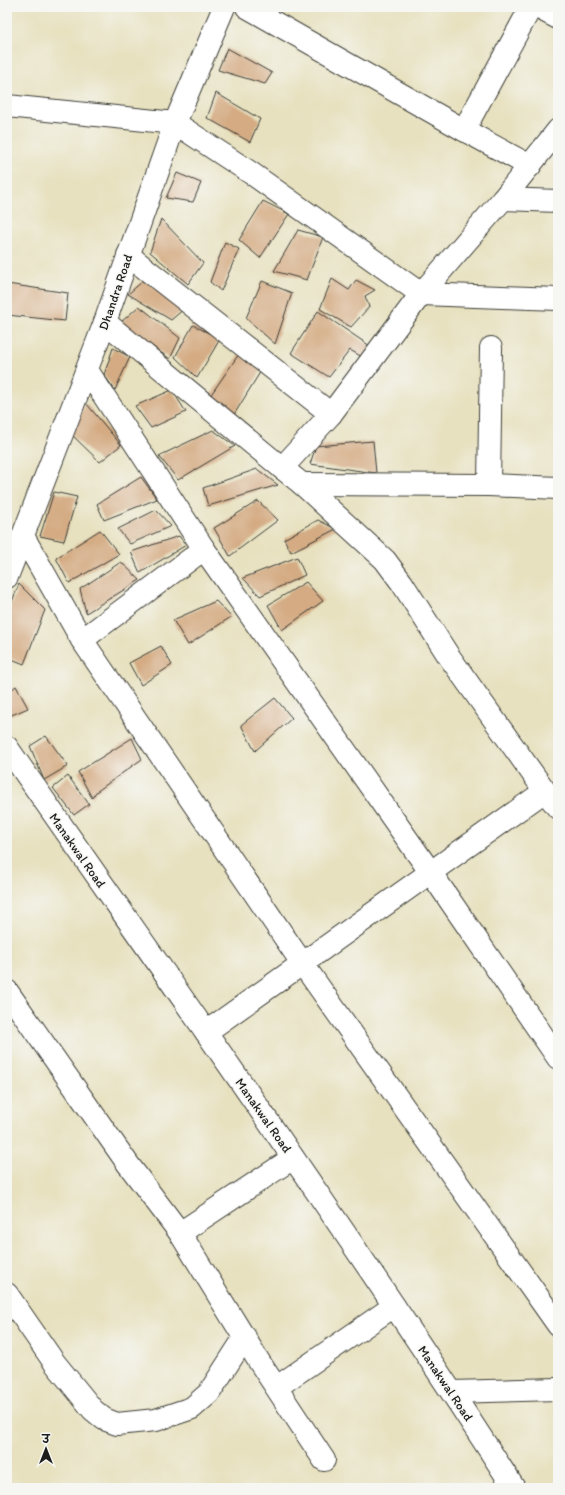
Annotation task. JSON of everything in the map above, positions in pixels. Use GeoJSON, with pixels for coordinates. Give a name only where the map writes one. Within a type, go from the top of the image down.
{"type":"FeatureCollection","features":[{"type":"Feature","properties":{"kind":"street","name":"Dhandra Road"},"geometry":{"type":"LineString","coordinates":[[7,577],[105,322],[175,123],[224,7]]}},
{"type":"Feature","properties":{"kind":"street"},"geometry":{"type":"LineString","coordinates":[[247,7],[530,166]]}},
{"type":"Feature","properties":{"kind":"street"},"geometry":{"type":"LineString","coordinates":[[464,130],[531,7]]}},
{"type":"Feature","properties":{"kind":"street"},"geometry":{"type":"LineString","coordinates":[[537,7],[557,16]]}},
{"type":"Feature","properties":{"kind":"street"},"geometry":{"type":"LineString","coordinates":[[7,106],[175,123],[286,197],[421,294],[558,299]]}},
{"type":"Feature","properties":{"kind":"street"},"geometry":{"type":"LineString","coordinates":[[282,468],[331,414],[421,294],[503,199],[558,130]]}},
{"type":"Feature","properties":{"kind":"street"},"geometry":{"type":"LineString","coordinates":[[503,199],[558,201]]}},
{"type":"Feature","properties":{"kind":"street"},"geometry":{"type":"LineString","coordinates":[[128,255],[331,414]]}},
{"type":"Feature","properties":{"kind":"street"},"geometry":{"type":"LineString","coordinates":[[105,322],[302,484],[384,560],[402,583],[448,655],[558,808]]}},
{"type":"Feature","properties":{"kind":"street"},"geometry":{"type":"LineString","coordinates":[[489,485],[491,348]]}},
{"type":"Feature","properties":{"kind":"street"},"geometry":{"type":"LineString","coordinates":[[87,370],[204,549],[431,873],[558,1058]]}},
{"type":"Feature","properties":{"kind":"street"},"geometry":{"type":"LineString","coordinates":[[302,484],[489,485],[558,488]]}},
{"type":"Feature","properties":{"kind":"street"},"geometry":{"type":"LineString","coordinates":[[23,536],[82,640],[302,963],[558,1325]]}},
{"type":"Feature","properties":{"kind":"street"},"geometry":{"type":"LineString","coordinates":[[82,640],[204,549]]}},
{"type":"Feature","properties":{"kind":"street","name":"Manakwal Road"},"geometry":{"type":"LineString","coordinates":[[7,747],[293,1158],[452,1392],[514,1488]]}},
{"type":"Feature","properties":{"kind":"street"},"geometry":{"type":"LineString","coordinates":[[206,1032],[545,791]]}},
{"type":"Feature","properties":{"kind":"street"},"geometry":{"type":"LineString","coordinates":[[7,992],[128,1164],[180,1233],[260,1363],[324,1460]]}},
{"type":"Feature","properties":{"kind":"street"},"geometry":{"type":"LineString","coordinates":[[180,1233],[293,1158]]}},
{"type":"Feature","properties":{"kind":"street"},"geometry":{"type":"LineString","coordinates":[[7,1294],[54,1362],[93,1410],[104,1419],[116,1424],[156,1420],[192,1408],[209,1393],[245,1337]]}},
{"type":"Feature","properties":{"kind":"street"},"geometry":{"type":"LineString","coordinates":[[277,1387],[394,1306]]}},
{"type":"Feature","properties":{"kind":"street"},"geometry":{"type":"LineString","coordinates":[[452,1392],[558,1389]]}},
{"type":"Feature","properties":{"kind":"building"},"geometry":{"type":"Polygon","coordinates":[[[227,48],[272,73],[265,84],[218,70],[227,48]]]}},
{"type":"Feature","properties":{"kind":"building"},"geometry":{"type":"Polygon","coordinates":[[[216,93],[260,119],[250,142],[207,118],[216,93]]]}},
{"type":"Feature","properties":{"kind":"building"},"geometry":{"type":"Polygon","coordinates":[[[177,173],[201,183],[193,202],[166,198],[177,173]]]}},
{"type":"Feature","properties":{"kind":"building"},"geometry":{"type":"Polygon","coordinates":[[[263,201],[289,214],[260,258],[239,240],[263,201]]]}},
{"type":"Feature","properties":{"kind":"building"},"geometry":{"type":"Polygon","coordinates":[[[161,219],[203,263],[188,284],[150,252],[161,219]]]}},
{"type":"Feature","properties":{"kind":"building"},"geometry":{"type":"Polygon","coordinates":[[[298,230],[323,237],[307,280],[274,271],[298,230]]]}},
{"type":"Feature","properties":{"kind":"building"},"geometry":{"type":"Polygon","coordinates":[[[225,242],[239,249],[221,291],[210,282],[225,242]]]}},
{"type":"Feature","properties":{"kind":"building"},"geometry":{"type":"Polygon","coordinates":[[[332,279],[349,290],[356,280],[375,290],[365,296],[369,307],[351,327],[320,309],[332,279]]]}},
{"type":"Feature","properties":{"kind":"building"},"geometry":{"type":"Polygon","coordinates":[[[144,280],[185,308],[171,320],[128,294],[144,280]]]}},
{"type":"Feature","properties":{"kind":"building"},"geometry":{"type":"Polygon","coordinates":[[[262,281],[292,293],[275,344],[246,318],[262,281]]]}},
{"type":"Feature","properties":{"kind":"building"},"geometry":{"type":"Polygon","coordinates":[[[7,284],[68,293],[65,321],[7,315],[7,284]]]}},
{"type":"Feature","properties":{"kind":"building"},"geometry":{"type":"Polygon","coordinates":[[[139,306],[180,338],[170,359],[120,323],[139,306]]]}},
{"type":"Feature","properties":{"kind":"building"},"geometry":{"type":"Polygon","coordinates":[[[318,311],[373,348],[364,358],[350,350],[329,377],[291,353],[318,311]]]}},
{"type":"Feature","properties":{"kind":"building"},"geometry":{"type":"Polygon","coordinates":[[[193,325],[220,339],[197,378],[175,357],[193,325]]]}},
{"type":"Feature","properties":{"kind":"building"},"geometry":{"type":"Polygon","coordinates":[[[113,348],[130,357],[115,390],[104,375],[113,348]]]}},
{"type":"Feature","properties":{"kind":"building"},"geometry":{"type":"Polygon","coordinates":[[[239,354],[262,369],[232,418],[210,396],[239,354]]]}},
{"type":"Feature","properties":{"kind":"building"},"geometry":{"type":"Polygon","coordinates":[[[172,390],[186,412],[151,428],[135,406],[172,390]]]}},
{"type":"Feature","properties":{"kind":"building"},"geometry":{"type":"Polygon","coordinates":[[[86,403],[121,445],[100,462],[71,434],[86,403]]]}},
{"type":"Feature","properties":{"kind":"building"},"geometry":{"type":"Polygon","coordinates":[[[213,430],[235,446],[178,480],[159,456],[213,430]]]}},
{"type":"Feature","properties":{"kind":"building"},"geometry":{"type":"Polygon","coordinates":[[[373,441],[376,473],[310,464],[316,446],[373,441]]]}},
{"type":"Feature","properties":{"kind":"building"},"geometry":{"type":"Polygon","coordinates":[[[257,469],[278,485],[208,506],[203,488],[257,469]]]}},
{"type":"Feature","properties":{"kind":"building"},"geometry":{"type":"Polygon","coordinates":[[[141,477],[157,499],[104,520],[97,504],[141,477]]]}},
{"type":"Feature","properties":{"kind":"building"},"geometry":{"type":"Polygon","coordinates":[[[54,492],[77,497],[64,541],[40,536],[54,492]]]}},
{"type":"Feature","properties":{"kind":"building"},"geometry":{"type":"Polygon","coordinates":[[[258,501],[278,520],[230,556],[214,528],[258,501]]]}},
{"type":"Feature","properties":{"kind":"building"},"geometry":{"type":"Polygon","coordinates":[[[156,510],[171,526],[130,544],[118,529],[156,510]]]}},
{"type":"Feature","properties":{"kind":"building"},"geometry":{"type":"Polygon","coordinates":[[[318,520],[336,529],[291,552],[284,539],[318,520]]]}},
{"type":"Feature","properties":{"kind":"building"},"geometry":{"type":"Polygon","coordinates":[[[100,530],[119,554],[69,583],[56,558],[100,530]]]}},
{"type":"Feature","properties":{"kind":"building"},"geometry":{"type":"Polygon","coordinates":[[[179,536],[186,545],[140,573],[131,552],[179,536]]]}},
{"type":"Feature","properties":{"kind":"building"},"geometry":{"type":"Polygon","coordinates":[[[297,557],[305,575],[260,596],[243,578],[297,557]]]}},
{"type":"Feature","properties":{"kind":"building"},"geometry":{"type":"Polygon","coordinates":[[[121,562],[140,580],[86,613],[80,589],[121,562]]]}},
{"type":"Feature","properties":{"kind":"building"},"geometry":{"type":"Polygon","coordinates":[[[306,582],[323,601],[282,630],[268,605],[306,582]]]}},
{"type":"Feature","properties":{"kind":"building"},"geometry":{"type":"Polygon","coordinates":[[[19,584],[45,610],[24,664],[7,657],[7,614],[19,584]]]}},
{"type":"Feature","properties":{"kind":"building"},"geometry":{"type":"Polygon","coordinates":[[[216,601],[231,617],[188,645],[173,620],[216,601]]]}},
{"type":"Feature","properties":{"kind":"building"},"geometry":{"type":"Polygon","coordinates":[[[161,646],[172,665],[141,685],[129,663],[161,646]]]}},
{"type":"Feature","properties":{"kind":"building"},"geometry":{"type":"Polygon","coordinates":[[[16,686],[28,708],[7,717],[7,693],[16,686]]]}},
{"type":"Feature","properties":{"kind":"building"},"geometry":{"type":"Polygon","coordinates":[[[275,698],[292,718],[255,751],[241,725],[275,698]]]}},
{"type":"Feature","properties":{"kind":"building"},"geometry":{"type":"Polygon","coordinates":[[[46,736],[68,766],[44,780],[30,746],[46,736]]]}},
{"type":"Feature","properties":{"kind":"building"},"geometry":{"type":"Polygon","coordinates":[[[132,738],[142,759],[96,792],[92,798],[78,772],[132,738]]]}},
{"type":"Feature","properties":{"kind":"building"},"geometry":{"type":"Polygon","coordinates":[[[68,776],[89,804],[74,815],[53,788],[68,776]]]}}]}
